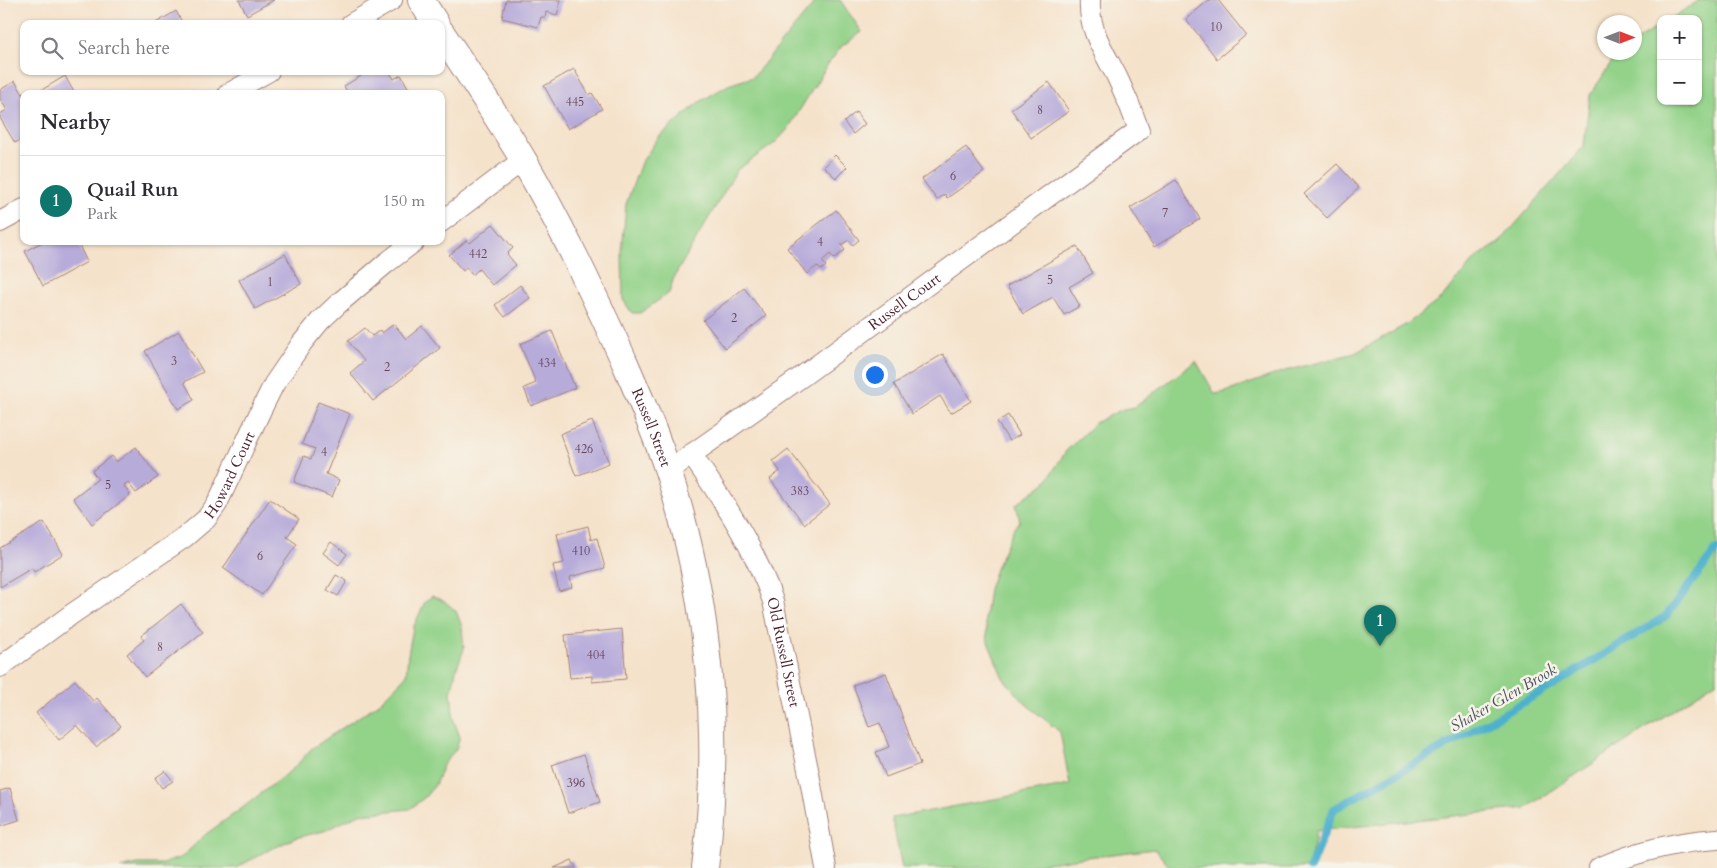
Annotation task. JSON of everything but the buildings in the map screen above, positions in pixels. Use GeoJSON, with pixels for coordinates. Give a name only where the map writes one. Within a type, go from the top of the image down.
{"type":"FeatureCollection","features":[{"type":"Feature","properties":{"kind":"street"},"geometry":{"type":"LineString","coordinates":[[358,20],[392,0]]}},
{"type":"Feature","properties":{"kind":"street"},"geometry":{"type":"LineString","coordinates":[[421,0],[434,20]]}},
{"type":"Feature","properties":{"kind":"street","name":"Russell Court"},"geometry":{"type":"LineString","coordinates":[[668,471],[804,375],[1139,130],[1118,79],[1094,32],[1090,0]]}},
{"type":"Feature","properties":{"kind":"street","name":"Russell Street"},"geometry":{"type":"LineString","coordinates":[[445,38],[523,160],[548,204],[606,321],[640,398],[668,471],[692,564],[708,661],[712,802],[705,868]]}},
{"type":"Feature","properties":{"kind":"street"},"geometry":{"type":"LineString","coordinates":[[235,90],[262,75]]}},
{"type":"Feature","properties":{"kind":"street"},"geometry":{"type":"LineString","coordinates":[[445,219],[523,160]]}},
{"type":"Feature","properties":{"kind":"street"},"geometry":{"type":"LineString","coordinates":[[0,222],[20,211]]}},
{"type":"Feature","properties":{"kind":"street","name":"Howard Court"},"geometry":{"type":"LineString","coordinates":[[0,667],[72,614],[185,537],[206,519],[217,504],[274,384],[302,343],[320,321],[338,304],[410,245]]}},
{"type":"Feature","properties":{"kind":"street","name":"Old Russell Street"},"geometry":{"type":"LineString","coordinates":[[692,454],[714,486],[749,545],[766,579],[773,601],[805,755],[826,868]]}},
{"type":"Feature","properties":{"kind":"street"},"geometry":{"type":"LineString","coordinates":[[1599,868],[1648,850],[1676,843],[1717,839]]}},
{"type":"Feature","properties":{"kind":"green space"},"geometry":{"type":"Polygon","coordinates":[[[817,0],[840,0],[862,32],[842,46],[828,64],[788,129],[775,143],[737,170],[674,277],[669,293],[640,313],[632,313],[623,300],[622,253],[626,204],[641,163],[658,138],[698,103],[728,85],[753,77],[817,0]]]}},
{"type":"Feature","properties":{"kind":"green space"},"geometry":{"type":"Polygon","coordinates":[[[1700,0],[1717,0],[1717,681],[1526,808],[1316,831],[1308,868],[1173,868],[1167,864],[1155,849],[1016,868],[902,868],[892,818],[1070,785],[1060,732],[1026,704],[1003,678],[988,642],[985,618],[989,589],[1014,528],[1020,521],[1016,504],[1046,482],[1066,451],[1095,423],[1123,409],[1135,407],[1196,361],[1215,394],[1226,392],[1285,371],[1355,353],[1407,324],[1442,298],[1477,257],[1499,243],[1584,146],[1590,95],[1613,60],[1642,60],[1642,37],[1657,27],[1657,105],[1702,105],[1702,15],[1676,15],[1700,0]]]}},
{"type":"Feature","properties":{"kind":"green space"},"geometry":{"type":"Polygon","coordinates":[[[432,596],[444,601],[456,611],[462,627],[464,649],[456,670],[451,693],[454,721],[460,737],[456,749],[443,765],[435,785],[425,797],[410,809],[360,814],[324,831],[295,838],[236,868],[120,868],[138,864],[162,864],[182,857],[206,834],[295,767],[311,749],[378,704],[406,676],[413,628],[425,602],[432,596]]]}},
{"type":"Feature","properties":{"kind":"waterway","name":"Shaker Glen Brook"},"geometry":{"type":"LineString","coordinates":[[1310,868],[1334,809],[1552,686],[1666,616],[1717,549]]}},
{"type":"Feature","properties":{"kind":"place","name":"Quail Run"},"geometry":{"type":"Point","coordinates":[1380,646]}}]}
